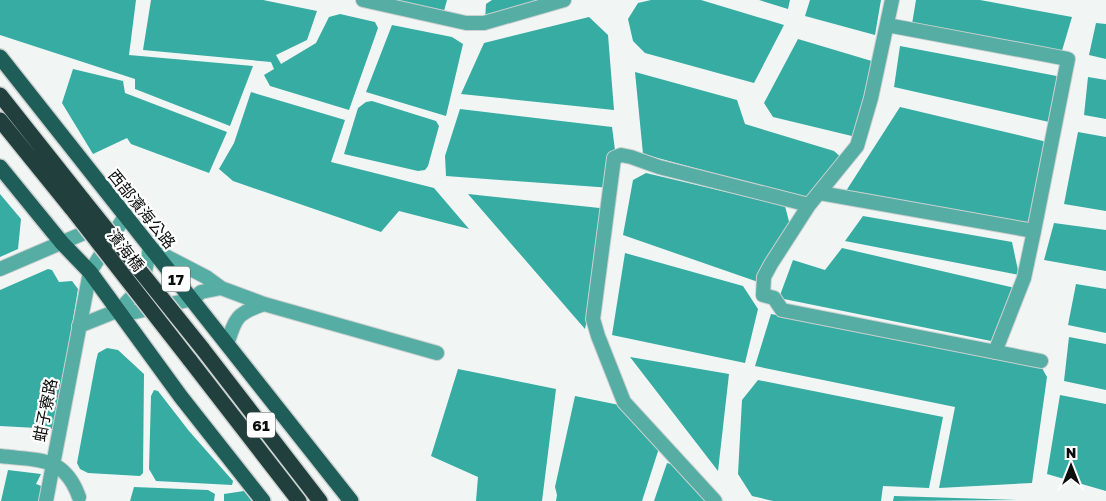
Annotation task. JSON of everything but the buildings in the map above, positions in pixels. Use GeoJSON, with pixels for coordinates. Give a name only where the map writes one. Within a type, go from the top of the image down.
{"type":"FeatureCollection","features":[{"type":"Feature","properties":{"kind":"highway","name":"61"},"geometry":{"type":"LineString","coordinates":[[0,94],[78,205]]}},
{"type":"Feature","properties":{"kind":"highway","name":"61"},"geometry":{"type":"LineString","coordinates":[[0,120],[78,205]]}},
{"type":"Feature","properties":{"kind":"highway","name":"濱海橋"},"geometry":{"type":"LineString","coordinates":[[78,205],[202,348],[320,501]]}},
{"type":"Feature","properties":{"kind":"highway","name":"濱海橋"},"geometry":{"type":"LineString","coordinates":[[78,205],[189,359],[299,501]]}},
{"type":"Feature","properties":{"kind":"main road","name":"西部濱海公路"},"geometry":{"type":"LineString","coordinates":[[0,57],[351,501]]}},
{"type":"Feature","properties":{"kind":"main road"},"geometry":{"type":"LineString","coordinates":[[0,167],[62,243],[90,272],[181,397],[263,501]]}},
{"type":"Feature","properties":{"kind":"street"},"geometry":{"type":"LineString","coordinates":[[363,0],[466,23],[484,23],[564,0]]}},
{"type":"Feature","properties":{"kind":"street"},"geometry":{"type":"LineString","coordinates":[[892,0],[871,98],[857,146],[809,206],[764,277],[763,295],[774,298],[782,310],[1041,361]]}},
{"type":"Feature","properties":{"kind":"street"},"geometry":{"type":"LineString","coordinates":[[887,25],[1068,59],[1024,278],[995,352]]}},
{"type":"Feature","properties":{"kind":"street"},"geometry":{"type":"LineString","coordinates":[[715,501],[624,402],[598,336],[593,319],[614,158],[620,155],[631,157],[658,166],[809,206]]}},
{"type":"Feature","properties":{"kind":"street"},"geometry":{"type":"LineString","coordinates":[[820,193],[1034,231]]}},
{"type":"Feature","properties":{"kind":"street"},"geometry":{"type":"LineString","coordinates":[[0,269],[125,216]]}},
{"type":"Feature","properties":{"kind":"street"},"geometry":{"type":"LineString","coordinates":[[90,272],[125,216]]}},
{"type":"Feature","properties":{"kind":"street"},"geometry":{"type":"LineString","coordinates":[[79,326],[119,310],[142,286],[150,248],[206,277],[221,288],[264,304],[437,353]]}},
{"type":"Feature","properties":{"kind":"street","name":"蚶子寮路"},"geometry":{"type":"LineString","coordinates":[[46,501],[90,272]]}},
{"type":"Feature","properties":{"kind":"street"},"geometry":{"type":"LineString","coordinates":[[119,310],[134,312],[192,298],[201,292],[221,288]]}},
{"type":"Feature","properties":{"kind":"street"},"geometry":{"type":"LineString","coordinates":[[227,345],[234,319],[247,310],[264,304]]}},
{"type":"Feature","properties":{"kind":"street"},"geometry":{"type":"LineString","coordinates":[[0,456],[53,462],[74,481],[79,497]]}},
{"type":"Feature","properties":{"kind":"water"},"geometry":{"type":"Polygon","coordinates":[[[0,0],[136,0],[129,55],[253,66],[230,126],[135,89],[135,79],[0,35],[0,0]]]}},
{"type":"Feature","properties":{"kind":"water"},"geometry":{"type":"Polygon","coordinates":[[[151,0],[263,0],[317,11],[307,40],[276,55],[281,64],[316,43],[329,17],[340,14],[375,22],[378,28],[349,110],[270,86],[264,75],[274,69],[271,62],[143,50],[151,0]]]}},
{"type":"Feature","properties":{"kind":"water"},"geometry":{"type":"Polygon","coordinates":[[[393,0],[447,0],[444,11],[393,0]]]}},
{"type":"Feature","properties":{"kind":"water"},"geometry":{"type":"Polygon","coordinates":[[[492,0],[553,0],[485,20],[486,4],[492,0]]]}},
{"type":"Feature","properties":{"kind":"water"},"geometry":{"type":"Polygon","coordinates":[[[651,0],[701,0],[784,25],[754,83],[645,53],[633,41],[628,19],[638,3],[651,0]]]}},
{"type":"Feature","properties":{"kind":"water"},"geometry":{"type":"Polygon","coordinates":[[[759,0],[790,0],[788,9],[759,0]]]}},
{"type":"Feature","properties":{"kind":"water"},"geometry":{"type":"Polygon","coordinates":[[[810,0],[881,0],[875,35],[805,16],[810,0]]]}},
{"type":"Feature","properties":{"kind":"water"},"geometry":{"type":"Polygon","coordinates":[[[916,0],[980,0],[1072,17],[1061,54],[912,24],[916,0]]]}},
{"type":"Feature","properties":{"kind":"water"},"geometry":{"type":"Polygon","coordinates":[[[589,17],[608,35],[614,110],[461,94],[484,43],[589,17]]]}},
{"type":"Feature","properties":{"kind":"water"},"geometry":{"type":"Polygon","coordinates":[[[1096,23],[1106,24],[1106,59],[1089,55],[1096,23]]]}},
{"type":"Feature","properties":{"kind":"water"},"geometry":{"type":"Polygon","coordinates":[[[392,25],[452,37],[463,44],[446,116],[366,92],[392,25]]]}},
{"type":"Feature","properties":{"kind":"water"},"geometry":{"type":"Polygon","coordinates":[[[798,39],[875,62],[856,137],[773,117],[764,103],[798,39]]]}},
{"type":"Feature","properties":{"kind":"water"},"geometry":{"type":"Polygon","coordinates":[[[900,46],[1062,77],[1049,122],[894,87],[900,46]]]}},
{"type":"Feature","properties":{"kind":"water"},"geometry":{"type":"Polygon","coordinates":[[[73,69],[123,81],[125,93],[227,132],[209,173],[131,144],[127,138],[93,154],[62,103],[73,69]]]}},
{"type":"Feature","properties":{"kind":"water"},"geometry":{"type":"Polygon","coordinates":[[[635,72],[737,100],[745,124],[834,151],[845,161],[809,199],[643,154],[635,72]]]}},
{"type":"Feature","properties":{"kind":"water"},"geometry":{"type":"Polygon","coordinates":[[[1088,77],[1106,80],[1106,119],[1084,115],[1088,77]]]}},
{"type":"Feature","properties":{"kind":"water"},"geometry":{"type":"Polygon","coordinates":[[[251,92],[345,120],[331,162],[434,188],[469,229],[399,211],[381,232],[233,181],[219,169],[234,143],[251,92]]]}},
{"type":"Feature","properties":{"kind":"water"},"geometry":{"type":"Polygon","coordinates":[[[372,101],[436,121],[439,126],[428,166],[425,170],[418,171],[344,154],[358,108],[366,102],[372,101]]]}},
{"type":"Feature","properties":{"kind":"water"},"geometry":{"type":"Polygon","coordinates":[[[900,107],[1047,142],[1032,225],[846,191],[900,107]]]}},
{"type":"Feature","properties":{"kind":"water"},"geometry":{"type":"Polygon","coordinates":[[[460,109],[612,127],[615,150],[612,188],[446,176],[445,156],[460,109]]]}},
{"type":"Feature","properties":{"kind":"water"},"geometry":{"type":"Polygon","coordinates":[[[1078,132],[1106,137],[1106,211],[1064,204],[1078,132]]]}},
{"type":"Feature","properties":{"kind":"water"},"geometry":{"type":"Polygon","coordinates":[[[646,173],[785,206],[792,233],[761,283],[623,235],[633,180],[646,173]]]}},
{"type":"Feature","properties":{"kind":"water"},"geometry":{"type":"Polygon","coordinates":[[[0,194],[21,219],[18,249],[0,257],[0,194]]]}},
{"type":"Feature","properties":{"kind":"water"},"geometry":{"type":"Polygon","coordinates":[[[468,194],[609,209],[585,329],[468,194]]]}},
{"type":"Feature","properties":{"kind":"water"},"geometry":{"type":"Polygon","coordinates":[[[863,216],[1012,242],[1019,275],[845,241],[863,216]]]}},
{"type":"Feature","properties":{"kind":"water"},"geometry":{"type":"Polygon","coordinates":[[[1054,223],[1106,230],[1106,271],[1044,260],[1054,223]]]}},
{"type":"Feature","properties":{"kind":"water"},"geometry":{"type":"Polygon","coordinates":[[[842,248],[1015,288],[996,342],[779,298],[793,260],[825,270],[842,248]]]}},
{"type":"Feature","properties":{"kind":"water"},"geometry":{"type":"Polygon","coordinates":[[[625,253],[743,286],[758,309],[745,363],[612,335],[625,253]]]}},
{"type":"Feature","properties":{"kind":"water"},"geometry":{"type":"Polygon","coordinates":[[[48,269],[52,270],[59,282],[72,281],[78,289],[55,429],[0,426],[0,290],[48,269]]]}},
{"type":"Feature","properties":{"kind":"water"},"geometry":{"type":"Polygon","coordinates":[[[1076,284],[1106,289],[1106,333],[1068,325],[1076,284]]]}},
{"type":"Feature","properties":{"kind":"water"},"geometry":{"type":"Polygon","coordinates":[[[771,314],[1042,368],[1047,377],[1032,483],[939,488],[955,407],[755,366],[771,314]]]}},
{"type":"Feature","properties":{"kind":"water"},"geometry":{"type":"Polygon","coordinates":[[[1069,337],[1106,344],[1106,390],[1064,381],[1069,337]]]}},
{"type":"Feature","properties":{"kind":"water"},"geometry":{"type":"Polygon","coordinates":[[[107,348],[118,350],[144,374],[143,473],[140,476],[88,473],[80,469],[77,463],[98,353],[107,348]]]}},
{"type":"Feature","properties":{"kind":"water"},"geometry":{"type":"Polygon","coordinates":[[[630,357],[729,374],[718,471],[630,357]]]}},
{"type":"Feature","properties":{"kind":"water"},"geometry":{"type":"Polygon","coordinates":[[[458,369],[556,389],[542,501],[476,501],[478,477],[431,456],[458,369]]]}},
{"type":"Feature","properties":{"kind":"water"},"geometry":{"type":"Polygon","coordinates":[[[758,380],[943,417],[929,488],[883,486],[881,501],[773,501],[752,496],[738,474],[742,400],[758,380]]]}},
{"type":"Feature","properties":{"kind":"water"},"geometry":{"type":"Polygon","coordinates":[[[154,390],[158,391],[189,431],[233,481],[232,485],[156,481],[149,469],[151,396],[154,390]]]}},
{"type":"Feature","properties":{"kind":"water"},"geometry":{"type":"Polygon","coordinates":[[[1060,395],[1106,404],[1106,491],[1047,474],[1060,395]]]}},
{"type":"Feature","properties":{"kind":"water"},"geometry":{"type":"Polygon","coordinates":[[[575,396],[629,407],[661,442],[642,501],[556,501],[555,487],[575,396]]]}},
{"type":"Feature","properties":{"kind":"water"},"geometry":{"type":"Polygon","coordinates":[[[667,463],[684,468],[710,501],[654,501],[667,463]]]}},
{"type":"Feature","properties":{"kind":"water"},"geometry":{"type":"Polygon","coordinates":[[[8,470],[41,474],[36,484],[44,487],[41,501],[1,501],[8,470]]]}},
{"type":"Feature","properties":{"kind":"water"},"geometry":{"type":"Polygon","coordinates":[[[134,487],[208,490],[215,494],[214,501],[130,501],[134,487]]]}},
{"type":"Feature","properties":{"kind":"water"},"geometry":{"type":"Polygon","coordinates":[[[244,491],[252,501],[224,501],[224,494],[244,491]]]}},
{"type":"Feature","properties":{"kind":"water"},"geometry":{"type":"Polygon","coordinates":[[[894,496],[1018,500],[893,501],[894,496]]]}}]}
